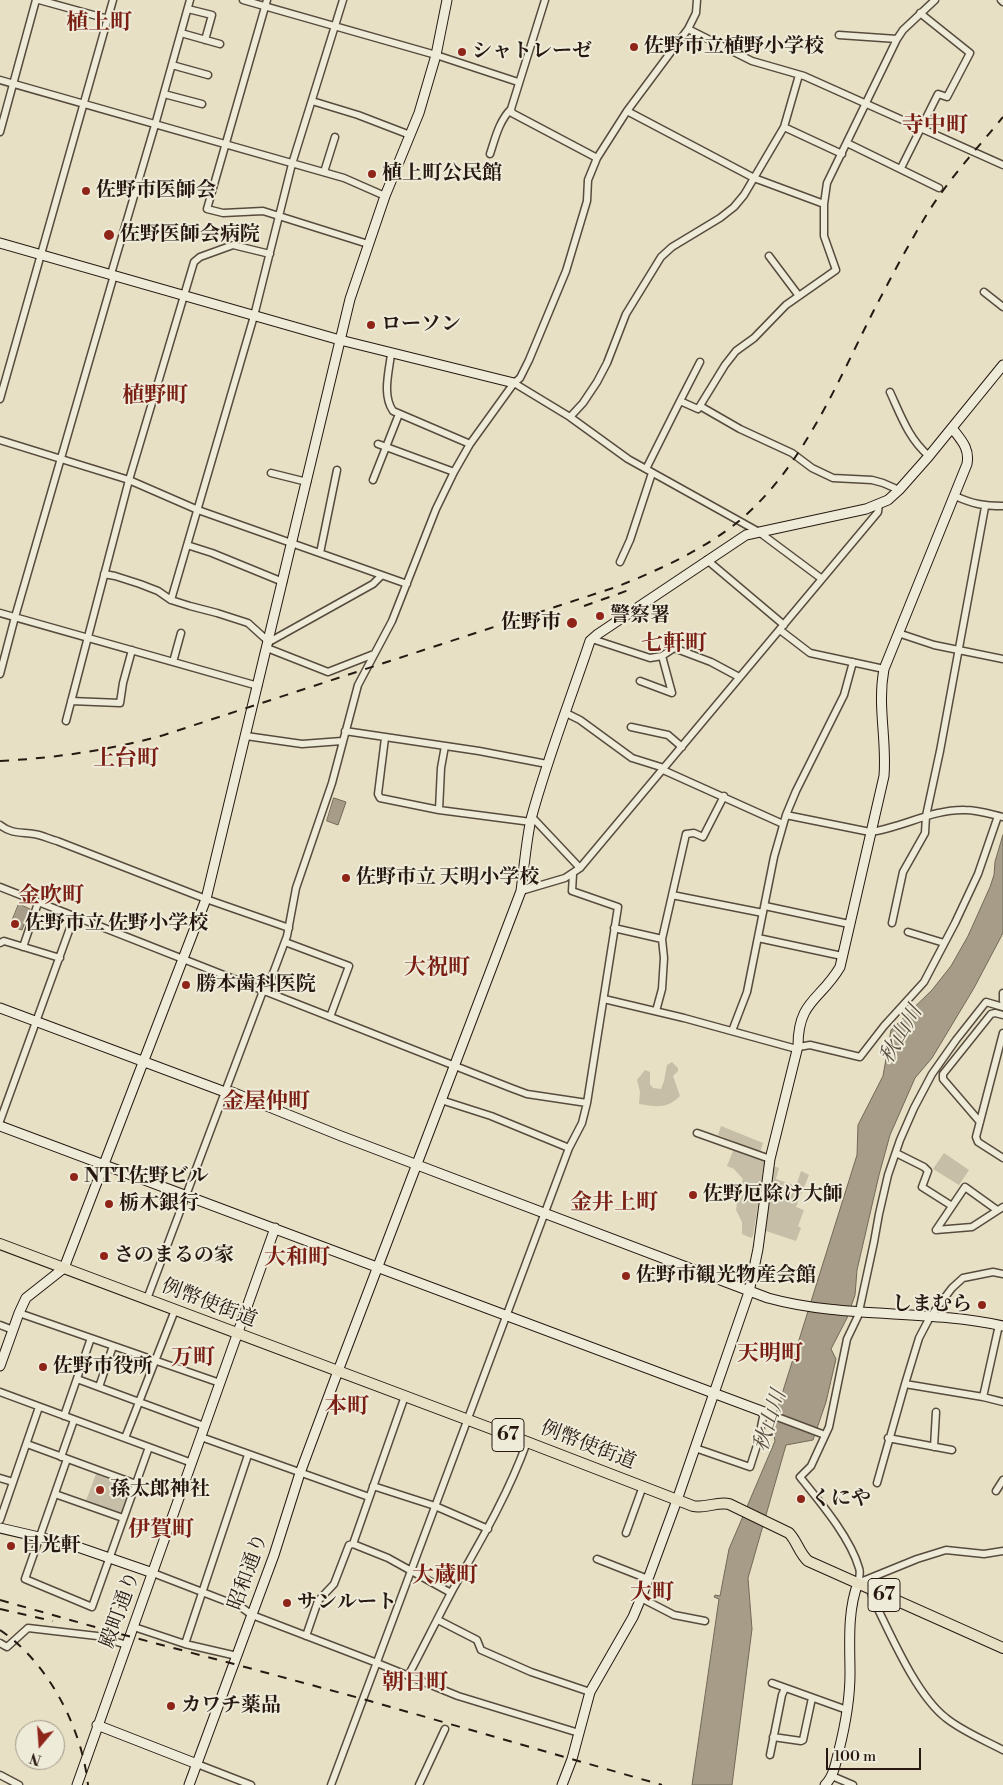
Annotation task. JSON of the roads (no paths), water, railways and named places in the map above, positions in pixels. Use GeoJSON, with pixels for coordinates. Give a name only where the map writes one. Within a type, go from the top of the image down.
{"type":"FeatureCollection","features":[{"type":"Feature","properties":{"kind":"main road","name":"例幣使街道"},"geometry":{"type":"LineString","coordinates":[[0,1244],[677,1500],[698,1507],[722,1502],[735,1506],[779,1527],[794,1538],[800,1551],[808,1561],[1003,1648]]}},
{"type":"Feature","properties":{"kind":"street"},"geometry":{"type":"LineString","coordinates":[[0,132],[37,0],[108,19]]}},
{"type":"Feature","properties":{"kind":"street"},"geometry":{"type":"LineString","coordinates":[[0,399],[113,0]]}},
{"type":"Feature","properties":{"kind":"street"},"geometry":{"type":"LineString","coordinates":[[0,674],[190,0]]}},
{"type":"Feature","properties":{"kind":"street"},"geometry":{"type":"LineString","coordinates":[[243,0],[266,3],[518,82]]}},
{"type":"Feature","properties":{"kind":"street"},"geometry":{"type":"LineString","coordinates":[[171,600],[254,316],[292,164],[343,0]]}},
{"type":"Feature","properties":{"kind":"street"},"geometry":{"type":"LineString","coordinates":[[0,1366],[18,1313],[26,1298],[64,1268],[206,898],[350,300],[385,196],[419,113],[436,55],[448,0]]}},
{"type":"Feature","properties":{"kind":"street"},"geometry":{"type":"LineString","coordinates":[[490,154],[501,123],[511,109],[545,0]]}},
{"type":"Feature","properties":{"kind":"street"},"geometry":{"type":"LineString","coordinates":[[147,1299],[225,1092],[285,942],[296,888],[332,783],[344,731],[358,685],[392,621],[436,509],[454,472],[470,444],[514,383],[520,378],[529,360],[566,271],[587,201],[588,180],[597,158],[627,112],[688,29],[696,13],[697,0]]}},
{"type":"Feature","properties":{"kind":"street"},"geometry":{"type":"LineString","coordinates":[[680,400],[698,410],[731,356],[754,338],[786,305],[836,270],[824,236],[824,204],[827,183],[897,39],[903,30],[935,0]]}},
{"type":"Feature","properties":{"kind":"street"},"geometry":{"type":"LineString","coordinates":[[266,3],[207,209],[223,213],[263,210],[368,244]]}},
{"type":"Feature","properties":{"kind":"street"},"geometry":{"type":"LineString","coordinates":[[188,9],[212,16],[205,40]]}},
{"type":"Feature","properties":{"kind":"street"},"geometry":{"type":"LineString","coordinates":[[901,168],[938,94],[947,97],[970,53],[920,13]]}},
{"type":"Feature","properties":{"kind":"street"},"geometry":{"type":"LineString","coordinates":[[688,29],[752,60],[799,75],[1003,165]]}},
{"type":"Feature","properties":{"kind":"street"},"geometry":{"type":"LineString","coordinates":[[181,33],[220,44]]}},
{"type":"Feature","properties":{"kind":"street"},"geometry":{"type":"LineString","coordinates":[[839,35],[897,39]]}},
{"type":"Feature","properties":{"kind":"street"},"geometry":{"type":"LineString","coordinates":[[172,65],[208,75]]}},
{"type":"Feature","properties":{"kind":"street"},"geometry":{"type":"LineString","coordinates":[[570,417],[583,403],[597,382],[607,363],[626,314],[661,257],[672,247],[720,218],[734,207],[754,178],[784,126],[799,75]]}},
{"type":"Feature","properties":{"kind":"street"},"geometry":{"type":"LineString","coordinates":[[0,80],[344,178],[385,196]]}},
{"type":"Feature","properties":{"kind":"street"},"geometry":{"type":"LineString","coordinates":[[164,94],[202,104]]}},
{"type":"Feature","properties":{"kind":"street"},"geometry":{"type":"LineString","coordinates":[[312,101],[358,115],[410,135]]}},
{"type":"Feature","properties":{"kind":"street"},"geometry":{"type":"LineString","coordinates":[[511,109],[512,113],[597,158]]}},
{"type":"Feature","properties":{"kind":"street"},"geometry":{"type":"LineString","coordinates":[[627,112],[754,178],[824,204]]}},
{"type":"Feature","properties":{"kind":"street"},"geometry":{"type":"LineString","coordinates":[[784,126],[842,154]]}},
{"type":"Feature","properties":{"kind":"street"},"geometry":{"type":"LineString","coordinates":[[324,172],[334,137]]}},
{"type":"Feature","properties":{"kind":"street"},"geometry":{"type":"LineString","coordinates":[[848,143],[939,188]]}},
{"type":"Feature","properties":{"kind":"street"},"geometry":{"type":"LineString","coordinates":[[0,243],[391,354],[514,383],[570,417],[628,459],[758,532],[822,579]]}},
{"type":"Feature","properties":{"kind":"street"},"geometry":{"type":"LineString","coordinates":[[66,721],[129,480],[194,262],[200,257],[233,244],[270,254]]}},
{"type":"Feature","properties":{"kind":"street"},"geometry":{"type":"LineString","coordinates":[[769,256],[799,296]]}},
{"type":"Feature","properties":{"kind":"street"},"geometry":{"type":"LineString","coordinates":[[984,292],[1003,307]]}},
{"type":"Feature","properties":{"kind":"street"},"geometry":{"type":"LineString","coordinates":[[391,354],[387,392],[388,404],[393,411],[470,444]]}},
{"type":"Feature","properties":{"kind":"street"},"geometry":{"type":"LineString","coordinates":[[646,469],[700,362]]}},
{"type":"Feature","properties":{"kind":"street"},"geometry":{"type":"LineString","coordinates":[[592,639],[746,535],[879,504],[888,500],[900,490],[1003,366]]}},
{"type":"Feature","properties":{"kind":"street"},"geometry":{"type":"LineString","coordinates":[[890,392],[912,439],[929,456]]}},
{"type":"Feature","properties":{"kind":"street"},"geometry":{"type":"LineString","coordinates":[[700,406],[740,429],[792,453],[812,468],[833,478],[872,480],[900,490]]}},
{"type":"Feature","properties":{"kind":"street"},"geometry":{"type":"LineString","coordinates":[[373,480],[399,414]]}},
{"type":"Feature","properties":{"kind":"street"},"geometry":{"type":"LineString","coordinates":[[562,1785],[572,1759],[590,1692],[633,1617],[641,1598],[749,1292],[758,1249],[770,1160],[798,1046],[801,1019],[807,1007],[840,967],[884,776],[886,758],[880,700],[884,669],[967,464],[969,454],[962,440],[952,428]]}},
{"type":"Feature","properties":{"kind":"street"},"geometry":{"type":"LineString","coordinates":[[0,440],[129,480],[198,510],[407,584]]}},
{"type":"Feature","properties":{"kind":"street"},"geometry":{"type":"LineString","coordinates":[[378,444],[454,472]]}},
{"type":"Feature","properties":{"kind":"street"},"geometry":{"type":"LineString","coordinates":[[320,553],[337,470]]}},
{"type":"Feature","properties":{"kind":"street"},"geometry":{"type":"LineString","coordinates":[[271,473],[307,482]]}},
{"type":"Feature","properties":{"kind":"street"},"geometry":{"type":"LineString","coordinates":[[620,562],[630,540],[652,473]]}},
{"type":"Feature","properties":{"kind":"street"},"geometry":{"type":"LineString","coordinates":[[955,496],[985,507],[1003,506]]}},
{"type":"Feature","properties":{"kind":"street"},"geometry":{"type":"LineString","coordinates":[[521,891],[565,878],[580,868],[878,512],[879,504]]}},
{"type":"Feature","properties":{"kind":"street"},"geometry":{"type":"LineString","coordinates":[[892,923],[903,872],[925,833],[926,816],[940,751],[985,507]]}},
{"type":"Feature","properties":{"kind":"street"},"geometry":{"type":"LineString","coordinates":[[187,545],[212,552],[283,582]]}},
{"type":"Feature","properties":{"kind":"street"},"geometry":{"type":"LineString","coordinates":[[707,560],[806,651],[884,669]]}},
{"type":"Feature","properties":{"kind":"street"},"geometry":{"type":"LineString","coordinates":[[104,574],[140,584],[171,600],[248,623],[268,645],[328,672],[374,654]]}},
{"type":"Feature","properties":{"kind":"street"},"geometry":{"type":"LineString","coordinates":[[268,645],[373,584],[381,576]]}},
{"type":"Feature","properties":{"kind":"street"},"geometry":{"type":"LineString","coordinates":[[0,612],[258,686]]}},
{"type":"Feature","properties":{"kind":"street"},"geometry":{"type":"LineString","coordinates":[[898,632],[934,645],[1003,659]]}},
{"type":"Feature","properties":{"kind":"street"},"geometry":{"type":"LineString","coordinates":[[173,662],[181,634]]}},
{"type":"Feature","properties":{"kind":"street"},"geometry":{"type":"LineString","coordinates":[[592,639],[650,658],[662,656],[674,648],[711,662],[740,677]]}},
{"type":"Feature","properties":{"kind":"street","name":"昭和通り"},"geometry":{"type":"LineString","coordinates":[[189,1785],[286,1522],[300,1473],[521,891],[532,819],[547,764],[592,639]]}},
{"type":"Feature","properties":{"kind":"street"},"geometry":{"type":"LineString","coordinates":[[71,701],[120,703],[132,650]]}},
{"type":"Feature","properties":{"kind":"street"},"geometry":{"type":"LineString","coordinates":[[640,681],[672,693],[662,656]]}},
{"type":"Feature","properties":{"kind":"street"},"geometry":{"type":"LineString","coordinates":[[732,1031],[747,992],[782,824],[844,695],[853,662]]}},
{"type":"Feature","properties":{"kind":"street"},"geometry":{"type":"LineString","coordinates":[[566,713],[580,720],[632,758],[664,769],[782,824]]}},
{"type":"Feature","properties":{"kind":"street"},"geometry":{"type":"LineString","coordinates":[[631,727],[668,735],[682,747]]}},
{"type":"Feature","properties":{"kind":"street"},"geometry":{"type":"LineString","coordinates":[[344,731],[547,764]]}},
{"type":"Feature","properties":{"kind":"street"},"geometry":{"type":"LineString","coordinates":[[246,736],[302,744],[342,742]]}},
{"type":"Feature","properties":{"kind":"street"},"geometry":{"type":"LineString","coordinates":[[385,738],[378,797],[403,804],[439,810],[532,819],[580,868]]}},
{"type":"Feature","properties":{"kind":"street"},"geometry":{"type":"LineString","coordinates":[[439,810],[441,768],[445,746]]}},
{"type":"Feature","properties":{"kind":"street"},"geometry":{"type":"LineString","coordinates":[[656,1011],[662,989],[664,958],[662,940],[686,834],[694,833],[703,837],[724,796]]}},
{"type":"Feature","properties":{"kind":"street"},"geometry":{"type":"LineString","coordinates":[[604,999],[656,1011],[784,1046],[793,1048],[810,1045],[860,1057],[884,1026],[924,982],[978,874],[1001,816],[964,810],[926,816],[884,830],[870,832],[786,814]]}},
{"type":"Feature","properties":{"kind":"street"},"geometry":{"type":"LineString","coordinates":[[0,825],[13,832],[36,834],[57,841],[289,928]]}},
{"type":"Feature","properties":{"kind":"street"},"geometry":{"type":"LineString","coordinates":[[331,1785],[569,1148],[582,1124],[587,1103],[618,906],[572,892],[573,874]]}},
{"type":"Feature","properties":{"kind":"street"},"geometry":{"type":"LineString","coordinates":[[0,887],[527,1094],[587,1103]]}},
{"type":"Feature","properties":{"kind":"street"},"geometry":{"type":"LineString","coordinates":[[672,895],[849,924]]}},
{"type":"Feature","properties":{"kind":"street"},"geometry":{"type":"LineString","coordinates":[[23,947],[38,903]]}},
{"type":"Feature","properties":{"kind":"street"},"geometry":{"type":"LineString","coordinates":[[0,1121],[74,917]]}},
{"type":"Feature","properties":{"kind":"street"},"geometry":{"type":"LineString","coordinates":[[614,928],[662,940]]}},
{"type":"Feature","properties":{"kind":"street"},"geometry":{"type":"LineString","coordinates":[[908,932],[944,943]]}},
{"type":"Feature","properties":{"kind":"street"},"geometry":{"type":"LineString","coordinates":[[758,938],[842,956]]}},
{"type":"Feature","properties":{"kind":"street"},"geometry":{"type":"LineString","coordinates":[[0,943],[4,941],[60,958]]}},
{"type":"Feature","properties":{"kind":"street"},"geometry":{"type":"LineString","coordinates":[[285,942],[349,966],[330,1017]]}},
{"type":"Feature","properties":{"kind":"street"},"geometry":{"type":"LineString","coordinates":[[1003,993],[1003,1000]]}},
{"type":"Feature","properties":{"kind":"street"},"geometry":{"type":"LineString","coordinates":[[824,1785],[832,1776],[847,1710],[853,1597],[860,1575],[859,1568],[845,1539],[800,1477],[811,1466],[823,1435],[829,1427],[848,1339],[857,1311],[879,1214],[896,1152],[914,1108],[932,1074],[986,1002],[1003,1007]]}},
{"type":"Feature","properties":{"kind":"street"},"geometry":{"type":"LineString","coordinates":[[0,1008],[225,1092],[232,1092],[749,1292],[805,1306],[930,1317],[1001,1326],[983,1397]]}},
{"type":"Feature","properties":{"kind":"street"},"geometry":{"type":"LineString","coordinates":[[980,1122],[943,1079],[943,1074],[990,1014],[1003,1015]]}},
{"type":"Feature","properties":{"kind":"street"},"geometry":{"type":"LineString","coordinates":[[1003,1033],[976,1137],[978,1142],[1003,1158]]}},
{"type":"Feature","properties":{"kind":"street"},"geometry":{"type":"LineString","coordinates":[[441,1100],[491,1116],[569,1148]]}},
{"type":"Feature","properties":{"kind":"street"},"geometry":{"type":"LineString","coordinates":[[0,1126],[823,1435]]}},
{"type":"Feature","properties":{"kind":"street"},"geometry":{"type":"LineString","coordinates":[[697,1133],[770,1160]]}},
{"type":"Feature","properties":{"kind":"street"},"geometry":{"type":"LineString","coordinates":[[896,1152],[924,1167],[928,1171],[922,1187],[952,1206]]}},
{"type":"Feature","properties":{"kind":"street"},"geometry":{"type":"LineString","coordinates":[[965,1186],[1000,1208],[972,1227],[936,1230],[965,1186]]}},
{"type":"Feature","properties":{"kind":"street","name":"殿町通り"},"geometry":{"type":"LineString","coordinates":[[77,1785],[275,1228]]}},
{"type":"Feature","properties":{"kind":"street"},"geometry":{"type":"LineString","coordinates":[[877,1483],[904,1384],[919,1338],[930,1317],[952,1288],[963,1278],[992,1272],[1003,1274]]}},
{"type":"Feature","properties":{"kind":"street"},"geometry":{"type":"LineString","coordinates":[[125,1438],[175,1310]]}},
{"type":"Feature","properties":{"kind":"street"},"geometry":{"type":"LineString","coordinates":[[18,1313],[220,1383]]}},
{"type":"Feature","properties":{"kind":"street"},"geometry":{"type":"LineString","coordinates":[[0,1325],[13,1330]]}},
{"type":"Feature","properties":{"kind":"street"},"geometry":{"type":"LineString","coordinates":[[64,1416],[91,1338]]}},
{"type":"Feature","properties":{"kind":"street"},"geometry":{"type":"LineString","coordinates":[[99,1387],[113,1346]]}},
{"type":"Feature","properties":{"kind":"street"},"geometry":{"type":"LineString","coordinates":[[76,1379],[204,1426]]}},
{"type":"Feature","properties":{"kind":"street"},"geometry":{"type":"LineString","coordinates":[[904,1384],[1003,1402]]}},
{"type":"Feature","properties":{"kind":"street"},"geometry":{"type":"LineString","coordinates":[[0,1392],[192,1463]]}},
{"type":"Feature","properties":{"kind":"street"},"geometry":{"type":"LineString","coordinates":[[306,1636],[318,1601],[334,1584],[349,1545],[353,1544],[405,1396]]}},
{"type":"Feature","properties":{"kind":"street"},"geometry":{"type":"LineString","coordinates":[[0,1520],[39,1407]]}},
{"type":"Feature","properties":{"kind":"street"},"geometry":{"type":"LineString","coordinates":[[934,1447],[936,1412]]}},
{"type":"Feature","properties":{"kind":"street"},"geometry":{"type":"LineString","coordinates":[[695,1448],[750,1467],[766,1413]]}},
{"type":"Feature","properties":{"kind":"street"},"geometry":{"type":"LineString","coordinates":[[74,1420],[55,1494],[25,1578],[92,1607],[149,1447]]}},
{"type":"Feature","properties":{"kind":"street"},"geometry":{"type":"LineString","coordinates":[[201,1437],[369,1498]]}},
{"type":"Feature","properties":{"kind":"street"},"geometry":{"type":"LineString","coordinates":[[888,1438],[952,1450]]}},
{"type":"Feature","properties":{"kind":"street"},"geometry":{"type":"LineString","coordinates":[[408,1676],[451,1593],[488,1529],[518,1469],[527,1442]]}},
{"type":"Feature","properties":{"kind":"street"},"geometry":{"type":"LineString","coordinates":[[27,1444],[136,1484]]}},
{"type":"Feature","properties":{"kind":"street"},"geometry":{"type":"LineString","coordinates":[[185,1644],[248,1455]]}},
{"type":"Feature","properties":{"kind":"street"},"geometry":{"type":"LineString","coordinates":[[0,1478],[13,1482]]}},
{"type":"Feature","properties":{"kind":"street"},"geometry":{"type":"LineString","coordinates":[[996,1491],[1003,1480]]}},
{"type":"Feature","properties":{"kind":"street"},"geometry":{"type":"LineString","coordinates":[[373,1486],[435,1506],[488,1529]]}},
{"type":"Feature","properties":{"kind":"street"},"geometry":{"type":"LineString","coordinates":[[626,1533],[643,1486]]}},
{"type":"Feature","properties":{"kind":"street"},"geometry":{"type":"LineString","coordinates":[[55,1494],[123,1518]]}},
{"type":"Feature","properties":{"kind":"street"},"geometry":{"type":"LineString","coordinates":[[0,1528],[40,1536],[153,1573],[241,1607],[252,1615],[458,1696],[530,1720],[579,1733]]}},
{"type":"Feature","properties":{"kind":"street"},"geometry":{"type":"LineString","coordinates":[[353,1544],[412,1570],[451,1593]]}},
{"type":"Feature","properties":{"kind":"street"},"geometry":{"type":"LineString","coordinates":[[858,1583],[946,1550],[984,1554],[1003,1551]]}},
{"type":"Feature","properties":{"kind":"street"},"geometry":{"type":"LineString","coordinates":[[597,1559],[648,1579]]}},
{"type":"Feature","properties":{"kind":"street"},"geometry":{"type":"LineString","coordinates":[[870,1589],[873,1599],[903,1659],[932,1706],[947,1719],[1003,1750]]}},
{"type":"Feature","properties":{"kind":"street"},"geometry":{"type":"LineString","coordinates":[[641,1598],[674,1615],[705,1621]]}},
{"type":"Feature","properties":{"kind":"street"},"geometry":{"type":"LineString","coordinates":[[438,1620],[478,1640],[481,1650],[531,1672],[590,1692]]}},
{"type":"Feature","properties":{"kind":"street"},"geometry":{"type":"LineString","coordinates":[[0,1643],[7,1646],[28,1628],[97,1636],[127,1645]]}},
{"type":"Feature","properties":{"kind":"street"},"geometry":{"type":"LineString","coordinates":[[134,1628],[185,1644],[237,1656]]}},
{"type":"Feature","properties":{"kind":"street"},"geometry":{"type":"LineString","coordinates":[[772,1683],[847,1710]]}},
{"type":"Feature","properties":{"kind":"street"},"geometry":{"type":"LineString","coordinates":[[770,1755],[785,1688]]}},
{"type":"Feature","properties":{"kind":"street"},"geometry":{"type":"LineString","coordinates":[[773,1736],[803,1740],[812,1698]]}},
{"type":"Feature","properties":{"kind":"street"},"geometry":{"type":"LineString","coordinates":[[97,1726],[251,1785]]}},
{"type":"Feature","properties":{"kind":"street"},"geometry":{"type":"LineString","coordinates":[[419,1785],[445,1729]]}},
{"type":"Feature","properties":{"kind":"street"},"geometry":{"type":"LineString","coordinates":[[0,1775],[19,1785]]}},
{"type":"Feature","properties":{"kind":"street"},"geometry":{"type":"LineString","coordinates":[[832,1776],[853,1785]]}},
{"type":"Feature","properties":{"kind":"water"},"geometry":{"type":"Polygon","coordinates":[[[334,798],[346,802],[338,825],[327,821],[334,798]]]}},
{"type":"Feature","properties":{"kind":"water","name":"秋山川"},"geometry":{"type":"Polygon","coordinates":[[[1003,835],[1003,933],[974,988],[932,1058],[915,1078],[890,1135],[857,1270],[855,1295],[847,1318],[831,1349],[836,1359],[826,1402],[813,1440],[786,1445],[748,1578],[752,1629],[732,1785],[692,1785],[719,1599],[714,1597],[715,1595],[720,1596],[729,1549],[775,1441],[772,1426],[857,1155],[858,1125],[883,1076],[891,1030],[932,990],[951,966],[968,936],[990,887],[1003,835]]]}},
{"type":"Feature","properties":{"kind":"water"},"geometry":{"type":"Polygon","coordinates":[[[19,904],[30,909],[22,930],[10,926],[19,904]]]}},
{"type":"Feature","properties":{"kind":"railway"},"geometry":{"type":"LineString","coordinates":[[0,761],[42,758],[83,752],[164,735],[616,587],[648,574],[711,541],[739,521],[762,500],[800,450],[816,424],[885,289],[924,219],[952,179],[1003,117]]}},
{"type":"Feature","properties":{"kind":"railway"},"geometry":{"type":"LineString","coordinates":[[584,606],[629,590]]}},
{"type":"Feature","properties":{"kind":"railway"},"geometry":{"type":"LineString","coordinates":[[0,1600],[363,1699],[662,1785]]}},
{"type":"Feature","properties":{"kind":"railway"},"geometry":{"type":"LineString","coordinates":[[0,1609],[53,1621]]}},
{"type":"Feature","properties":{"kind":"railway"},"geometry":{"type":"LineString","coordinates":[[0,1630],[33,1660],[60,1698],[78,1741],[88,1785]]}},
{"type":"Feature","properties":{"kind":"place","name":"佐野市立植野小学校"},"geometry":{"type":"Point","coordinates":[634,47]}},
{"type":"Feature","properties":{"kind":"place","name":"シャトレーゼ"},"geometry":{"type":"Point","coordinates":[462,52]}},
{"type":"Feature","properties":{"kind":"place","name":"植上町公民館"},"geometry":{"type":"Point","coordinates":[372,174]}},
{"type":"Feature","properties":{"kind":"place","name":"佐野市医師会"},"geometry":{"type":"Point","coordinates":[86,191]}},
{"type":"Feature","properties":{"kind":"place","name":"佐野医師会病院"},"geometry":{"type":"Point","coordinates":[109,235]}},
{"type":"Feature","properties":{"kind":"place","name":"ローソン"},"geometry":{"type":"Point","coordinates":[371,325]}},
{"type":"Feature","properties":{"kind":"place","name":"警察署"},"geometry":{"type":"Point","coordinates":[600,616]}},
{"type":"Feature","properties":{"kind":"place","name":"佐野市"},"geometry":{"type":"Point","coordinates":[572,623]}},
{"type":"Feature","properties":{"kind":"place","name":"佐野市立 天明小学校"},"geometry":{"type":"Point","coordinates":[346,878]}},
{"type":"Feature","properties":{"kind":"place","name":"佐野市立 佐野小学校"},"geometry":{"type":"Point","coordinates":[15,924]}},
{"type":"Feature","properties":{"kind":"place","name":"勝本歯科医院"},"geometry":{"type":"Point","coordinates":[186,985]}},
{"type":"Feature","properties":{"kind":"place","name":"NTT佐野ビル"},"geometry":{"type":"Point","coordinates":[74,1177]}},
{"type":"Feature","properties":{"kind":"place","name":"佐野厄除け大師"},"geometry":{"type":"Point","coordinates":[693,1195]}},
{"type":"Feature","properties":{"kind":"place","name":"栃木銀行"},"geometry":{"type":"Point","coordinates":[109,1204]}},
{"type":"Feature","properties":{"kind":"place","name":"さのまるの家"},"geometry":{"type":"Point","coordinates":[104,1256]}},
{"type":"Feature","properties":{"kind":"place","name":"佐野市観光物産会館"},"geometry":{"type":"Point","coordinates":[626,1276]}},
{"type":"Feature","properties":{"kind":"place","name":"しまむら"},"geometry":{"type":"Point","coordinates":[982,1305]}},
{"type":"Feature","properties":{"kind":"place","name":"佐野市役所"},"geometry":{"type":"Point","coordinates":[43,1367]}},
{"type":"Feature","properties":{"kind":"place","name":"孫太郎神社"},"geometry":{"type":"Point","coordinates":[100,1490]}},
{"type":"Feature","properties":{"kind":"place","name":"くにや"},"geometry":{"type":"Point","coordinates":[801,1499]}},
{"type":"Feature","properties":{"kind":"place","name":"日光軒"},"geometry":{"type":"Point","coordinates":[11,1546]}},
{"type":"Feature","properties":{"kind":"place","name":"サンルート"},"geometry":{"type":"Point","coordinates":[287,1603]}},
{"type":"Feature","properties":{"kind":"place","name":"カワチ薬品"},"geometry":{"type":"Point","coordinates":[171,1706]}},
{"type":"Feature","properties":{"kind":"district","name":"植上町"},"geometry":{"type":"Point","coordinates":[99,24]}},
{"type":"Feature","properties":{"kind":"district","name":"寺中町"},"geometry":{"type":"Point","coordinates":[935,127]}},
{"type":"Feature","properties":{"kind":"district","name":"植野町"},"geometry":{"type":"Point","coordinates":[155,397]}},
{"type":"Feature","properties":{"kind":"district","name":"七軒町"},"geometry":{"type":"Point","coordinates":[674,645]}},
{"type":"Feature","properties":{"kind":"district","name":"上台町"},"geometry":{"type":"Point","coordinates":[126,760]}},
{"type":"Feature","properties":{"kind":"district","name":"金吹町"},"geometry":{"type":"Point","coordinates":[51,897]}},
{"type":"Feature","properties":{"kind":"district","name":"大祝町"},"geometry":{"type":"Point","coordinates":[437,969]}},
{"type":"Feature","properties":{"kind":"district","name":"金屋仲町"},"geometry":{"type":"Point","coordinates":[266,1103]}},
{"type":"Feature","properties":{"kind":"district","name":"金井上町"},"geometry":{"type":"Point","coordinates":[614,1204]}},
{"type":"Feature","properties":{"kind":"district","name":"大和町"},"geometry":{"type":"Point","coordinates":[297,1259]}},
{"type":"Feature","properties":{"kind":"district","name":"天明町"},"geometry":{"type":"Point","coordinates":[770,1355]}},
{"type":"Feature","properties":{"kind":"district","name":"万町"},"geometry":{"type":"Point","coordinates":[193,1359]}},
{"type":"Feature","properties":{"kind":"district","name":"本町"},"geometry":{"type":"Point","coordinates":[347,1408]}},
{"type":"Feature","properties":{"kind":"district","name":"伊賀町"},"geometry":{"type":"Point","coordinates":[161,1531]}},
{"type":"Feature","properties":{"kind":"district","name":"大蔵町"},"geometry":{"type":"Point","coordinates":[445,1577]}},
{"type":"Feature","properties":{"kind":"district","name":"大町"},"geometry":{"type":"Point","coordinates":[652,1594]}},
{"type":"Feature","properties":{"kind":"district","name":"朝日町"},"geometry":{"type":"Point","coordinates":[415,1684]}}]}
